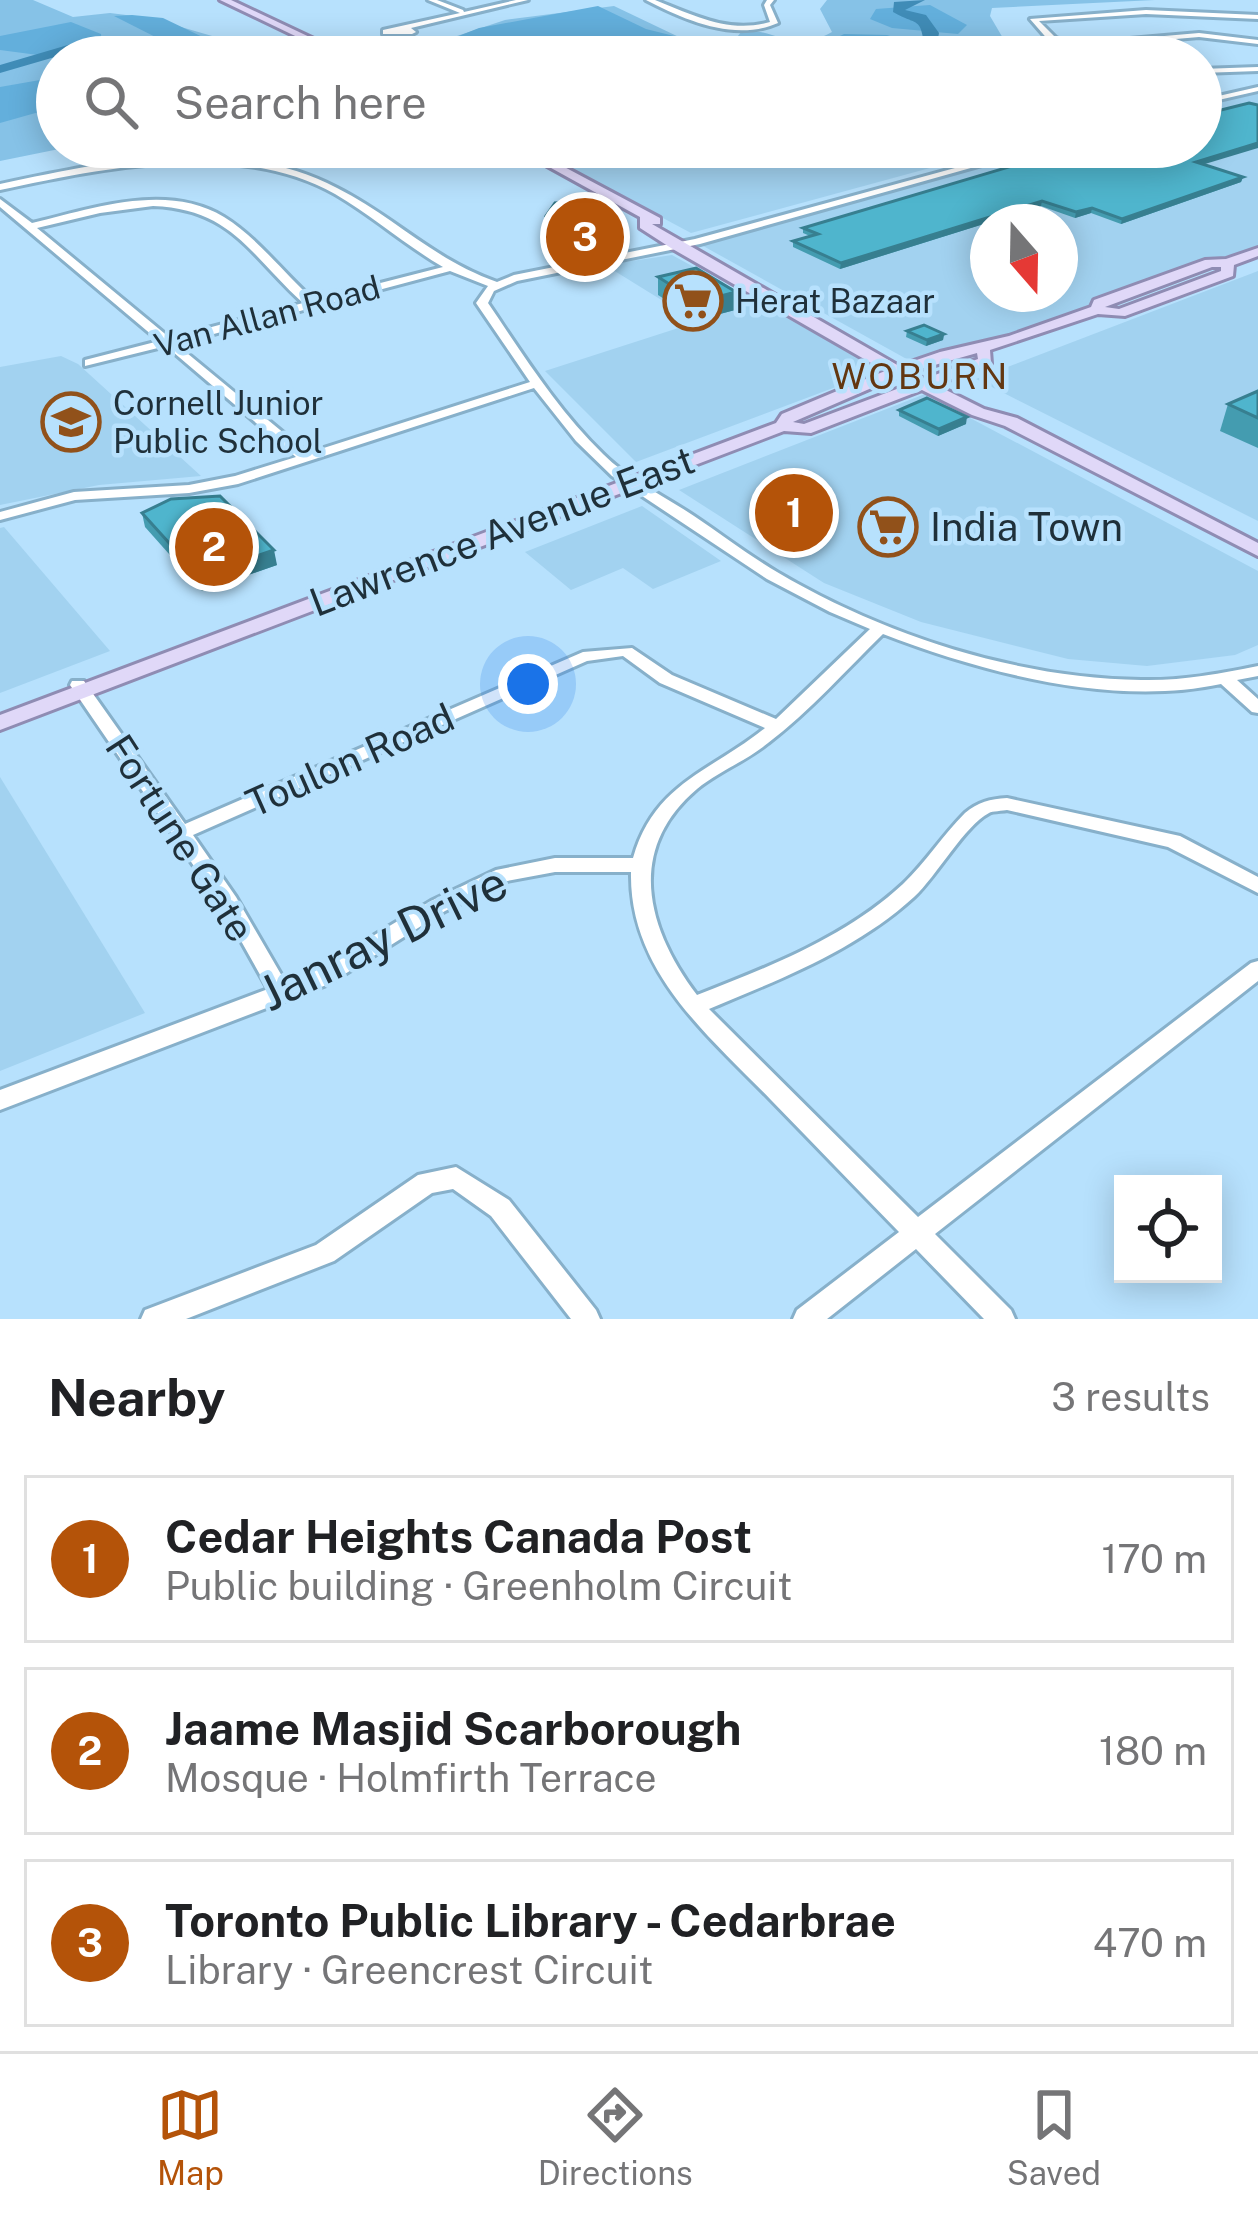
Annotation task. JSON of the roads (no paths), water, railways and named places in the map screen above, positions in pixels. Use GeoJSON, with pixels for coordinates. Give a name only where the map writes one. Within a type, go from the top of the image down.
{"type":"FeatureCollection","features":[{"type":"Feature","properties":{"kind":"main road"},"geometry":{"type":"LineString","coordinates":[[224,0],[302,36]]}},
{"type":"Feature","properties":{"kind":"main road"},"geometry":{"type":"LineString","coordinates":[[556,168],[696,242],[1011,422],[1258,550]]}},
{"type":"Feature","properties":{"kind":"main road"},"geometry":{"type":"LineString","coordinates":[[645,219],[645,225],[676,245],[902,374],[929,376]]}},
{"type":"Feature","properties":{"kind":"main road","name":"Lawrence Avenue East"},"geometry":{"type":"LineString","coordinates":[[0,720],[782,426],[805,429],[929,376],[987,361],[984,351],[1097,310],[1120,313],[1192,287],[1228,273],[1227,263],[1258,252]]}},
{"type":"Feature","properties":{"kind":"main road","name":"Lawrence Avenue East"},"geometry":{"type":"LineString","coordinates":[[782,426],[788,417],[902,374]]}},
{"type":"Feature","properties":{"kind":"street"},"geometry":{"type":"LineString","coordinates":[[431,0],[462,11]]}},
{"type":"Feature","properties":{"kind":"street"},"geometry":{"type":"LineString","coordinates":[[406,28],[462,11],[525,0]]}},
{"type":"Feature","properties":{"kind":"street"},"geometry":{"type":"LineString","coordinates":[[649,0],[698,21],[741,30],[774,23],[767,4],[771,0]]}},
{"type":"Feature","properties":{"kind":"street"},"geometry":{"type":"LineString","coordinates":[[1049,36],[1033,20],[1146,12],[1258,17]]}},
{"type":"Feature","properties":{"kind":"street"},"geometry":{"type":"LineString","coordinates":[[1222,38],[1258,42]]}},
{"type":"Feature","properties":{"kind":"street"},"geometry":{"type":"LineString","coordinates":[[1222,70],[1258,69]]}},
{"type":"Feature","properties":{"kind":"street"},"geometry":{"type":"LineString","coordinates":[[1222,97],[1258,89]]}},
{"type":"Feature","properties":{"kind":"street"},"geometry":{"type":"LineString","coordinates":[[0,187],[103,168]]}},
{"type":"Feature","properties":{"kind":"street"},"geometry":{"type":"LineString","coordinates":[[268,168],[322,183],[446,268],[495,285],[696,242],[966,168]]}},
{"type":"Feature","properties":{"kind":"street"},"geometry":{"type":"LineString","coordinates":[[0,202],[164,344],[305,457]]}},
{"type":"Feature","properties":{"kind":"street"},"geometry":{"type":"LineString","coordinates":[[29,227],[140,206],[204,211],[220,218],[311,304]]}},
{"type":"Feature","properties":{"kind":"street","name":"Van Allan Road"},"geometry":{"type":"LineString","coordinates":[[89,363],[446,268]]}},
{"type":"Feature","properties":{"kind":"street"},"geometry":{"type":"LineString","coordinates":[[495,285],[482,302],[538,383],[598,457],[785,583],[881,628],[1062,678],[1160,685],[1227,680],[1258,671]]}},
{"type":"Feature","properties":{"kind":"street"},"geometry":{"type":"LineString","coordinates":[[0,516],[74,496],[208,487],[538,383]]}},
{"type":"Feature","properties":{"kind":"street"},"geometry":{"type":"LineString","coordinates":[[881,628],[777,726],[675,799],[648,836],[639,865],[638,897],[648,937],[668,975],[693,1006],[1002,1319]]}},
{"type":"Feature","properties":{"kind":"street","name":"Toulon Road"},"geometry":{"type":"LineString","coordinates":[[183,832],[612,649],[626,650],[666,679],[777,726]]}},
{"type":"Feature","properties":{"kind":"street"},"geometry":{"type":"LineString","coordinates":[[1227,680],[1258,708]]}},
{"type":"Feature","properties":{"kind":"street","name":"Fortune Gate"},"geometry":{"type":"LineString","coordinates":[[81,689],[183,832],[281,993]]}},
{"type":"Feature","properties":{"kind":"street"},"geometry":{"type":"LineString","coordinates":[[693,1006],[787,969],[877,917],[937,865],[980,809],[993,806],[1007,804],[1173,841],[1258,886]]}},
{"type":"Feature","properties":{"kind":"street","name":"Janray Drive"},"geometry":{"type":"LineString","coordinates":[[0,1100],[344,967],[438,906],[503,875],[555,865],[639,865]]}},
{"type":"Feature","properties":{"kind":"street"},"geometry":{"type":"LineString","coordinates":[[806,1319],[1258,968]]}},
{"type":"Feature","properties":{"kind":"street"},"geometry":{"type":"LineString","coordinates":[[154,1319],[325,1253],[427,1183],[456,1178],[500,1208],[587,1319]]}},
{"type":"Feature","properties":{"kind":"waterway"},"geometry":{"type":"LineString","coordinates":[[919,0],[898,5],[899,12],[922,18],[932,36]]}},
{"type":"Feature","properties":{"kind":"waterway"},"geometry":{"type":"LineString","coordinates":[[0,69],[36,58]]}},
{"type":"Feature","properties":{"kind":"place","name":"Toronto Public Library - Cedarbrae"},"geometry":{"type":"Point","coordinates":[585,237]}},
{"type":"Feature","properties":{"kind":"place","name":"Herat Bazaar"},"geometry":{"type":"Point","coordinates":[693,301]}},
{"type":"Feature","properties":{"kind":"place","name":"Cornell Junior Public School"},"geometry":{"type":"Point","coordinates":[71,422]}},
{"type":"Feature","properties":{"kind":"place","name":"Cedar Heights Canada Post"},"geometry":{"type":"Point","coordinates":[794,513]}},
{"type":"Feature","properties":{"kind":"place","name":"India Town"},"geometry":{"type":"Point","coordinates":[888,527]}},
{"type":"Feature","properties":{"kind":"place","name":"Jaame Masjid Scarborough"},"geometry":{"type":"Point","coordinates":[214,547]}},
{"type":"Feature","properties":{"kind":"district","name":"WOBURN"},"geometry":{"type":"Point","coordinates":[921,376]}}]}
